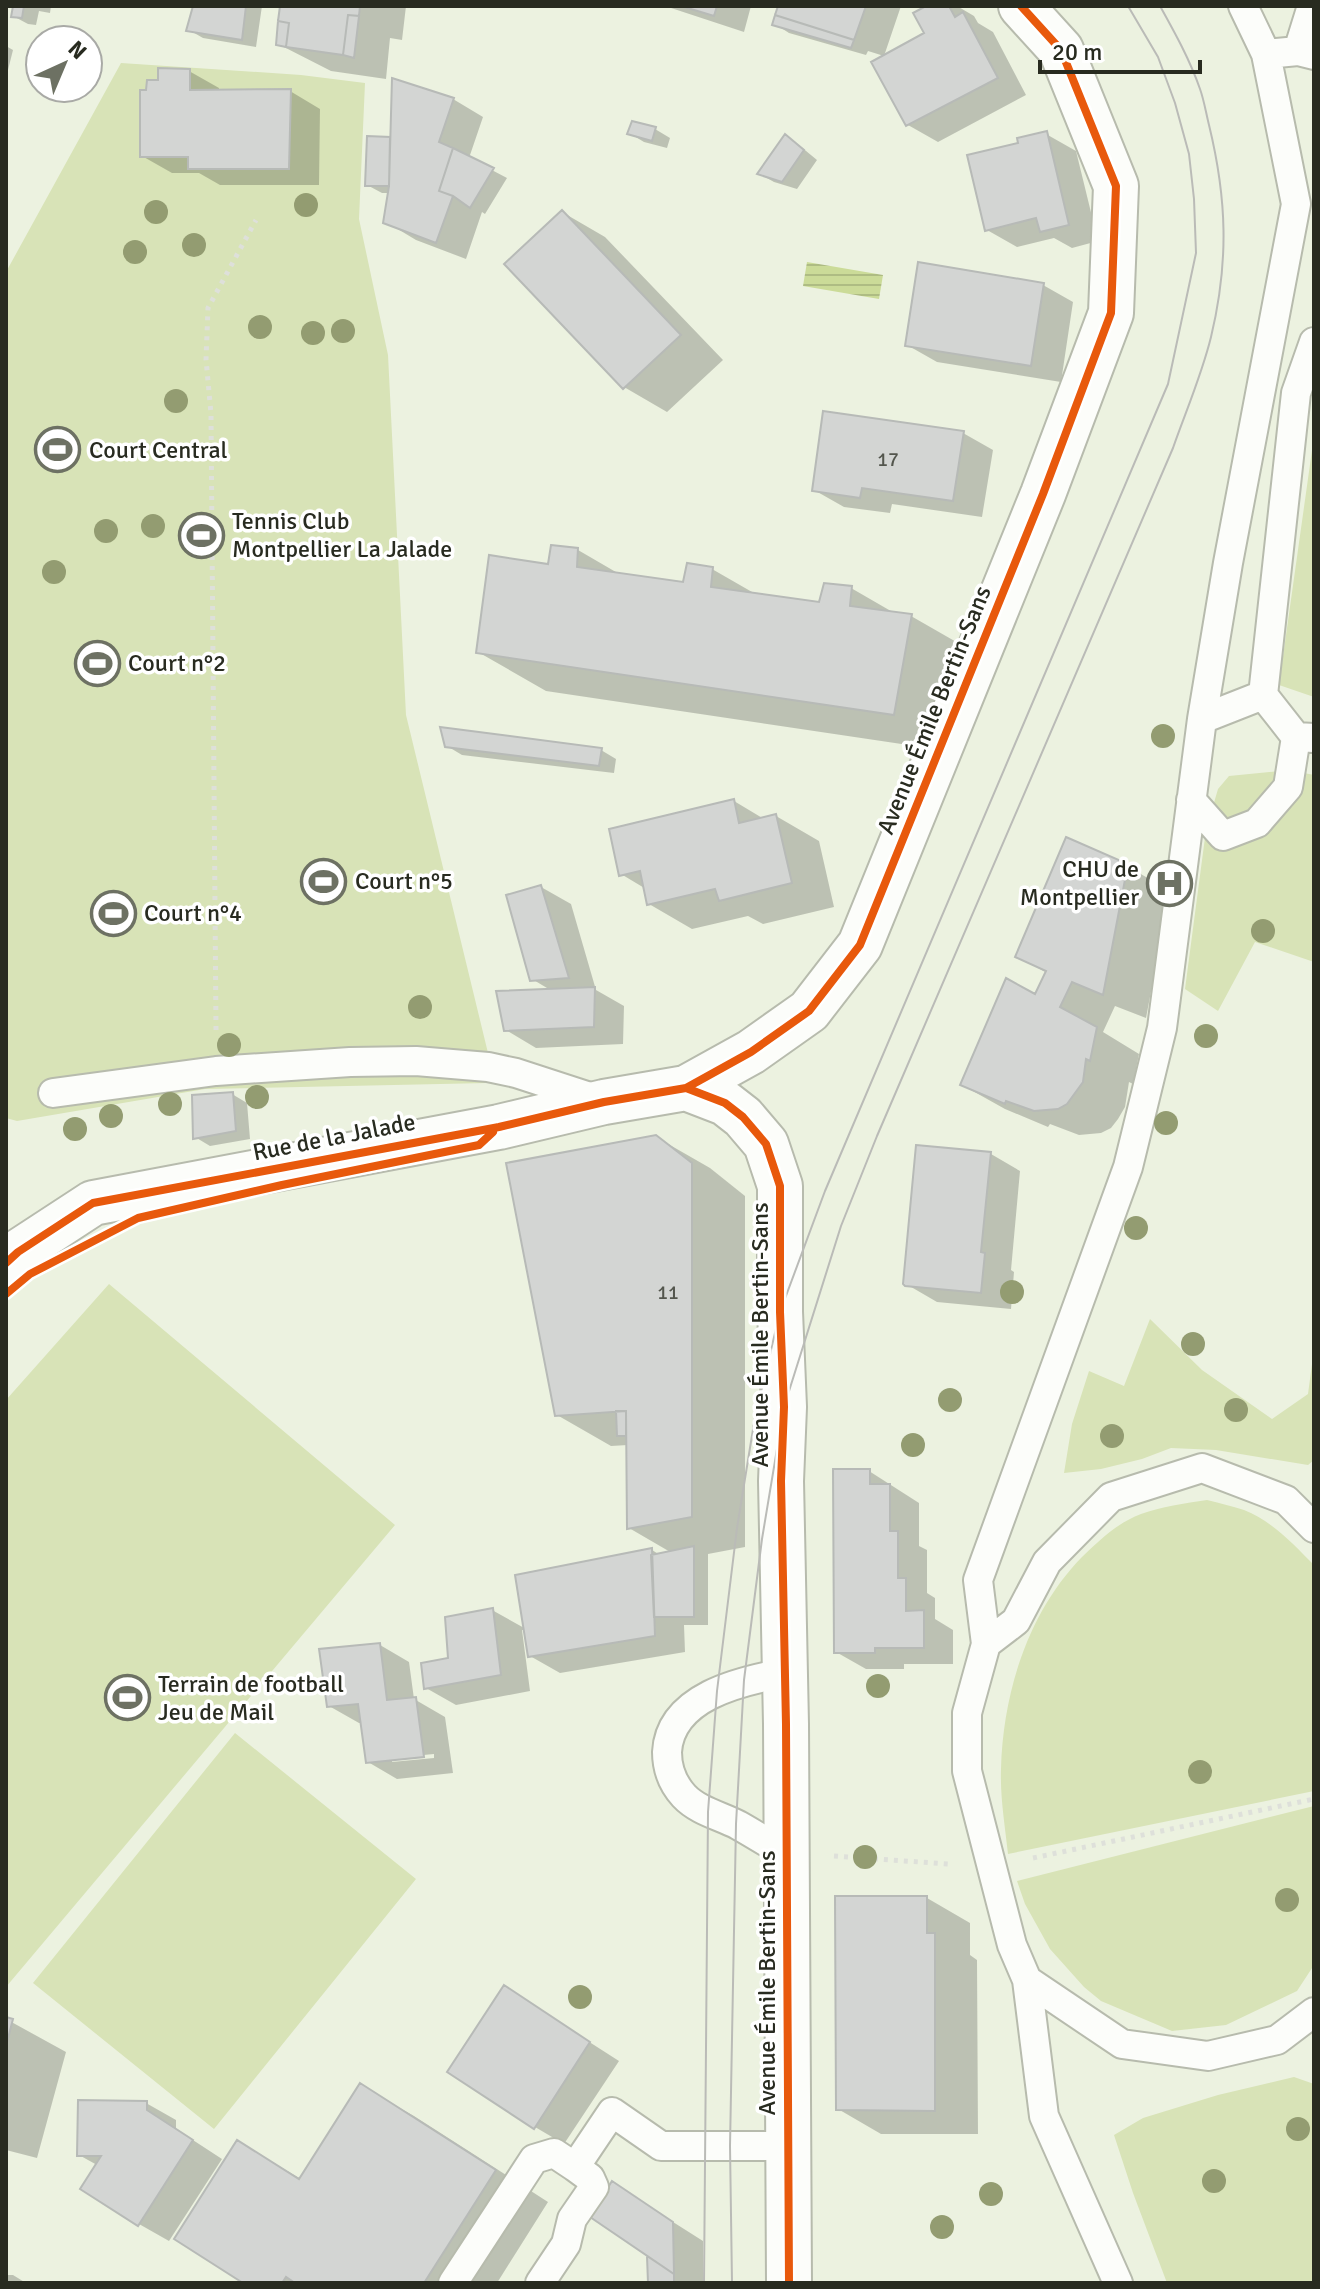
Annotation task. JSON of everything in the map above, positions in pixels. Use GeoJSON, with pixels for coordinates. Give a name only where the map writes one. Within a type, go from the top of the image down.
{"type":"FeatureCollection","features":[{"type":"Feature","properties":{"kind":"street","name":"Avenue Émile Bertin-Sans"},"geometry":{"type":"LineString","coordinates":[[686,1088],[751,1052],[809,1011],[860,945],[1043,494],[1111,313],[1116,186],[1061,50],[1021,6]]}},
{"type":"Feature","properties":{"kind":"street","name":"Avenue Émile Bertin-Sans"},"geometry":{"type":"LineString","coordinates":[[686,1088],[725,1103],[743,1117],[766,1144],[780,1186],[789,2283]]}},
{"type":"Feature","properties":{"kind":"street","name":"Rue de la Jalade"},"geometry":{"type":"LineString","coordinates":[[6,1263],[93,1203],[499,1127],[604,1102],[686,1088]]}},
{"type":"Feature","properties":{"kind":"lane"},"geometry":{"type":"LineString","coordinates":[[1118,2283],[1044,2116],[1027,1980],[1012,1945],[967,1771],[967,1713],[986,1644],[978,1580],[1128,1167],[1162,1028],[1202,719],[1228,563],[1305,214],[1266,54],[1243,6]]}},
{"type":"Feature","properties":{"kind":"lane"},"geometry":{"type":"LineString","coordinates":[[1266,54],[1306,53],[1312,6]]}},
{"type":"Feature","properties":{"kind":"lane"},"geometry":{"type":"LineString","coordinates":[[1263,695],[1296,393],[1314,342]]}},
{"type":"Feature","properties":{"kind":"lane"},"geometry":{"type":"LineString","coordinates":[[1202,719],[1263,695]]}},
{"type":"Feature","properties":{"kind":"lane"},"geometry":{"type":"LineString","coordinates":[[1191,800],[1223,836],[1257,823],[1288,787],[1305,737],[1263,695]]}},
{"type":"Feature","properties":{"kind":"lane"},"geometry":{"type":"LineString","coordinates":[[53,1093],[216,1071],[416,1061],[488,1067],[516,1073],[604,1102]]}},
{"type":"Feature","properties":{"kind":"lane"},"geometry":{"type":"LineString","coordinates":[[986,1644],[1016,1621],[1047,1562],[1111,1497],[1202,1468],[1286,1500],[1314,1528]]}},
{"type":"Feature","properties":{"kind":"lane"},"geometry":{"type":"LineString","coordinates":[[784,1673],[744,1680],[717,1691],[683,1713],[668,1737],[667,1768],[684,1796],[785,1853]]}},
{"type":"Feature","properties":{"kind":"lane"},"geometry":{"type":"LineString","coordinates":[[1027,1980],[1122,2044],[1208,2056],[1277,2040],[1314,2012]]}},
{"type":"Feature","properties":{"kind":"lane"},"geometry":{"type":"LineString","coordinates":[[575,2167],[612,2112],[661,2146],[788,2146]]}},
{"type":"Feature","properties":{"kind":"lane"},"geometry":{"type":"LineString","coordinates":[[453,2283],[534,2159],[554,2153],[590,2178],[594,2187],[572,2219],[566,2244],[540,2283]]}},
{"type":"Feature","properties":{"kind":"path"},"geometry":{"type":"LineString","coordinates":[[216,1071],[211,414],[206,359],[208,308],[256,220]]}},
{"type":"Feature","properties":{"kind":"path"},"geometry":{"type":"LineString","coordinates":[[785,1853],[991,1867],[1314,1799]]}},
{"type":"Feature","properties":{"kind":"shaded area","name":"Tennis Club Montpellier La Jalade"},"geometry":{"type":"Polygon","coordinates":[[[121,63],[301,75],[365,83],[359,219],[388,355],[406,715],[488,1053],[487,1083],[205,1089],[17,1121],[6,1118],[6,272],[98,104],[104,104],[104,94],[121,63]]]}},
{"type":"Feature","properties":{"kind":"shaded area"},"geometry":{"type":"Polygon","coordinates":[[[807,262],[883,275],[879,299],[803,286],[807,262]]]}},
{"type":"Feature","properties":{"kind":"shaded area"},"geometry":{"type":"Polygon","coordinates":[[[1314,436],[1314,697],[1279,685],[1314,436]]]}},
{"type":"Feature","properties":{"kind":"shaded area"},"geometry":{"type":"Polygon","coordinates":[[[1289,770],[1314,775],[1314,962],[1255,942],[1218,1011],[1185,989],[1206,830],[1218,789],[1229,776],[1289,770]]]}},
{"type":"Feature","properties":{"kind":"shaded area","name":"Terrain de football Jeu de Mail"},"geometry":{"type":"Polygon","coordinates":[[[109,1284],[395,1525],[6,1987],[6,1400],[109,1284]]]}},
{"type":"Feature","properties":{"kind":"shaded area"},"geometry":{"type":"Polygon","coordinates":[[[1150,1319],[1202,1370],[1272,1419],[1308,1394],[1314,1349],[1314,1460],[1308,1465],[1216,1450],[1171,1448],[1101,1469],[1064,1473],[1072,1424],[1089,1371],[1124,1386],[1150,1319]]]}},
{"type":"Feature","properties":{"kind":"shaded area"},"geometry":{"type":"Polygon","coordinates":[[[1207,1500],[1244,1510],[1264,1520],[1314,1565],[1314,1791],[1008,1854],[1001,1780],[1007,1712],[1022,1655],[1047,1603],[1082,1557],[1124,1522],[1157,1509],[1207,1500]]]}},
{"type":"Feature","properties":{"kind":"shaded area"},"geometry":{"type":"Polygon","coordinates":[[[235,1733],[416,1879],[214,2129],[33,1983],[235,1733]]]}},
{"type":"Feature","properties":{"kind":"shaded area"},"geometry":{"type":"Polygon","coordinates":[[[1314,1806],[1314,1965],[1297,1991],[1226,2025],[1172,2031],[1101,2001],[1050,1949],[1025,1904],[1017,1881],[1314,1806]]]}},
{"type":"Feature","properties":{"kind":"shaded area"},"geometry":{"type":"Polygon","coordinates":[[[1294,2077],[1314,2084],[1314,2283],[1167,2283],[1114,2135],[1143,2118],[1218,2095],[1294,2077]]]}},
{"type":"Feature","properties":{"kind":"building"},"geometry":{"type":"Polygon","coordinates":[[[13,6],[24,6],[22,18],[11,17],[13,6]]]}},
{"type":"Feature","properties":{"kind":"building"},"geometry":{"type":"Polygon","coordinates":[[[193,6],[246,6],[242,40],[186,31],[193,6]]]}},
{"type":"Feature","properties":{"kind":"building"},"geometry":{"type":"Polygon","coordinates":[[[280,6],[360,6],[359,16],[348,15],[343,55],[286,47],[289,23],[278,21],[280,6]]]}},
{"type":"Feature","properties":{"kind":"building"},"geometry":{"type":"Polygon","coordinates":[[[681,6],[717,6],[714,16],[681,6]]]}},
{"type":"Feature","properties":{"kind":"building"},"geometry":{"type":"Polygon","coordinates":[[[778,6],[866,6],[854,40],[775,15],[778,6]]]}},
{"type":"Feature","properties":{"kind":"building"},"geometry":{"type":"Polygon","coordinates":[[[926,6],[949,6],[955,17],[963,12],[998,78],[906,126],[871,62],[924,33],[913,13],[926,6]]]}},
{"type":"Feature","properties":{"kind":"building"},"geometry":{"type":"Polygon","coordinates":[[[348,15],[359,16],[354,58],[343,55],[348,15]]]}},
{"type":"Feature","properties":{"kind":"building"},"geometry":{"type":"Polygon","coordinates":[[[775,15],[854,40],[851,48],[772,25],[775,15]]]}},
{"type":"Feature","properties":{"kind":"building"},"geometry":{"type":"Polygon","coordinates":[[[278,21],[289,23],[286,47],[276,45],[278,21]]]}},
{"type":"Feature","properties":{"kind":"building"},"geometry":{"type":"Polygon","coordinates":[[[158,68],[190,69],[190,90],[291,89],[289,169],[188,169],[188,157],[140,157],[140,90],[146,90],[147,80],[158,80],[158,68]]]}},
{"type":"Feature","properties":{"kind":"building"},"geometry":{"type":"Polygon","coordinates":[[[392,78],[454,98],[439,142],[453,148],[439,191],[453,196],[436,243],[383,223],[389,186],[392,78]]]}},
{"type":"Feature","properties":{"kind":"building"},"geometry":{"type":"Polygon","coordinates":[[[632,121],[656,127],[652,141],[627,134],[632,121]]]}},
{"type":"Feature","properties":{"kind":"building"},"geometry":{"type":"Polygon","coordinates":[[[1047,131],[1069,225],[1040,232],[1036,218],[985,231],[967,155],[1018,143],[1017,138],[1047,131]]]}},
{"type":"Feature","properties":{"kind":"building"},"geometry":{"type":"Polygon","coordinates":[[[785,134],[804,150],[782,182],[757,174],[785,134]]]}},
{"type":"Feature","properties":{"kind":"building"},"geometry":{"type":"Polygon","coordinates":[[[367,136],[390,137],[389,186],[365,186],[367,136]]]}},
{"type":"Feature","properties":{"kind":"building"},"geometry":{"type":"Polygon","coordinates":[[[453,148],[494,168],[470,208],[439,191],[453,148]]]}},
{"type":"Feature","properties":{"kind":"building"},"geometry":{"type":"Polygon","coordinates":[[[562,210],[681,335],[623,389],[504,264],[562,210]]]}},
{"type":"Feature","properties":{"kind":"building"},"geometry":{"type":"Polygon","coordinates":[[[918,262],[1044,283],[1031,366],[905,346],[918,262]]]}},
{"type":"Feature","properties":{"kind":"building"},"geometry":{"type":"Polygon","coordinates":[[[823,411],[964,431],[953,501],[862,488],[860,498],[812,491],[823,411]]]}},
{"type":"Feature","properties":{"kind":"building"},"geometry":{"type":"Polygon","coordinates":[[[551,545],[578,548],[577,567],[683,582],[687,563],[713,567],[711,587],[819,602],[824,583],[852,586],[850,606],[912,614],[894,715],[476,653],[489,555],[548,564],[551,545]]]}},
{"type":"Feature","properties":{"kind":"building"},"geometry":{"type":"Polygon","coordinates":[[[440,727],[602,748],[599,766],[445,747],[440,727]]]}},
{"type":"Feature","properties":{"kind":"building"},"geometry":{"type":"Polygon","coordinates":[[[734,799],[739,823],[776,814],[792,883],[719,901],[715,889],[647,905],[640,871],[619,876],[609,829],[734,799]]]}},
{"type":"Feature","properties":{"kind":"building"},"geometry":{"type":"Polygon","coordinates":[[[1066,837],[1128,864],[1103,995],[1072,982],[1060,1007],[1097,1027],[1090,1061],[1086,1059],[1083,1082],[1067,1104],[1058,1109],[1034,1111],[1006,1101],[1005,1104],[960,1085],[1006,978],[1035,994],[1046,971],[1015,957],[1066,837]]]}},
{"type":"Feature","properties":{"kind":"building"},"geometry":{"type":"Polygon","coordinates":[[[541,885],[569,978],[530,981],[506,895],[541,885]]]}},
{"type":"Feature","properties":{"kind":"building"},"geometry":{"type":"Polygon","coordinates":[[[595,987],[594,1027],[504,1031],[496,991],[595,987]]]}},
{"type":"Feature","properties":{"kind":"building"},"geometry":{"type":"Polygon","coordinates":[[[233,1092],[236,1131],[193,1139],[192,1095],[233,1092]]]}},
{"type":"Feature","properties":{"kind":"building"},"geometry":{"type":"Polygon","coordinates":[[[656,1135],[692,1163],[692,1517],[627,1529],[626,1411],[555,1416],[506,1163],[656,1135]]]}},
{"type":"Feature","properties":{"kind":"building"},"geometry":{"type":"Polygon","coordinates":[[[916,1145],[991,1152],[981,1252],[985,1253],[981,1293],[903,1284],[916,1145]]]}},
{"type":"Feature","properties":{"kind":"building"},"geometry":{"type":"Polygon","coordinates":[[[616,1411],[626,1411],[626,1436],[617,1436],[616,1411]]]}},
{"type":"Feature","properties":{"kind":"building"},"geometry":{"type":"Polygon","coordinates":[[[833,1469],[870,1469],[870,1484],[890,1484],[890,1531],[898,1531],[898,1578],[906,1578],[906,1611],[924,1610],[924,1648],[875,1648],[875,1653],[834,1653],[833,1469]]]}},
{"type":"Feature","properties":{"kind":"building"},"geometry":{"type":"Polygon","coordinates":[[[694,1546],[694,1617],[654,1617],[651,1555],[694,1546]]]}},
{"type":"Feature","properties":{"kind":"building"},"geometry":{"type":"Polygon","coordinates":[[[652,1548],[655,1636],[528,1657],[515,1575],[652,1548]]]}},
{"type":"Feature","properties":{"kind":"building"},"geometry":{"type":"Polygon","coordinates":[[[493,1608],[501,1675],[424,1689],[421,1663],[448,1658],[445,1617],[493,1608]]]}},
{"type":"Feature","properties":{"kind":"building"},"geometry":{"type":"Polygon","coordinates":[[[380,1643],[387,1700],[416,1697],[424,1757],[366,1763],[358,1704],[327,1707],[319,1649],[380,1643]]]}},
{"type":"Feature","properties":{"kind":"building"},"geometry":{"type":"Polygon","coordinates":[[[835,1896],[927,1896],[927,1933],[935,1933],[935,2111],[836,2110],[835,1896]]]}},
{"type":"Feature","properties":{"kind":"building"},"geometry":{"type":"Polygon","coordinates":[[[504,1985],[590,2042],[534,2129],[447,2072],[504,1985]]]}},
{"type":"Feature","properties":{"kind":"building"},"geometry":{"type":"Polygon","coordinates":[[[6,2017],[13,2019],[6,2046],[6,2017]]]}},
{"type":"Feature","properties":{"kind":"building"},"geometry":{"type":"Polygon","coordinates":[[[360,2083],[496,2170],[424,2283],[295,2283],[286,2277],[282,2283],[243,2283],[174,2239],[237,2140],[299,2179],[360,2083]]]}},
{"type":"Feature","properties":{"kind":"building"},"geometry":{"type":"Polygon","coordinates":[[[78,2100],[147,2101],[147,2110],[193,2140],[138,2226],[80,2189],[101,2156],[77,2156],[78,2100]]]}},
{"type":"Feature","properties":{"kind":"building"},"geometry":{"type":"Polygon","coordinates":[[[612,2181],[673,2222],[674,2274],[590,2217],[612,2181]]]}},
{"type":"Feature","properties":{"kind":"building"},"geometry":{"type":"Polygon","coordinates":[[[647,2256],[674,2274],[674,2283],[648,2283],[647,2256]]]}},
{"type":"Feature","properties":{"kind":"tram line"},"geometry":{"type":"LineString","coordinates":[[704,2283],[708,1812],[717,1691],[737,1528],[755,1417],[780,1312],[825,1191],[1168,384],[1196,253],[1189,154],[1175,103],[1158,57],[1128,6]]}},
{"type":"Feature","properties":{"kind":"tram line"},"geometry":{"type":"LineString","coordinates":[[732,2283],[730,2146],[736,1824],[744,1680],[762,1539],[784,1407],[841,1226],[1173,448],[1203,365],[1217,309],[1224,231],[1215,152],[1196,78],[1160,6]]}},
{"type":"Feature","properties":{"kind":"cycle path"},"geometry":{"type":"LineString","coordinates":[[6,1263],[93,1203],[499,1127],[604,1102],[686,1088],[751,1052],[809,1011],[860,945],[1043,494],[1111,313],[1116,186],[1061,50],[1021,6]]}},
{"type":"Feature","properties":{"kind":"cycle path"},"geometry":{"type":"LineString","coordinates":[[686,1088],[725,1103],[743,1117],[766,1144],[780,1186],[789,2283]]}},
{"type":"Feature","properties":{"kind":"cycle path"},"geometry":{"type":"LineString","coordinates":[[6,1294],[30,1274],[138,1218],[479,1145],[493,1132]]}},
{"type":"Feature","properties":{"kind":"place","name":"Court Central"},"geometry":{"type":"Point","coordinates":[58,450]}},
{"type":"Feature","properties":{"kind":"place","name":"Tennis Club Montpellier La Jalade"},"geometry":{"type":"Point","coordinates":[201,535]}},
{"type":"Feature","properties":{"kind":"place","name":"Court n°2"},"geometry":{"type":"Point","coordinates":[97,663]}},
{"type":"Feature","properties":{"kind":"place","name":"Court n°5"},"geometry":{"type":"Point","coordinates":[324,881]}},
{"type":"Feature","properties":{"kind":"place","name":"CHU de Montpellier"},"geometry":{"type":"Point","coordinates":[1170,883]}},
{"type":"Feature","properties":{"kind":"place","name":"Court n°4"},"geometry":{"type":"Point","coordinates":[113,913]}},
{"type":"Feature","properties":{"kind":"place","name":"Terrain de football Jeu de Mail"},"geometry":{"type":"Point","coordinates":[127,1698]}}]}
